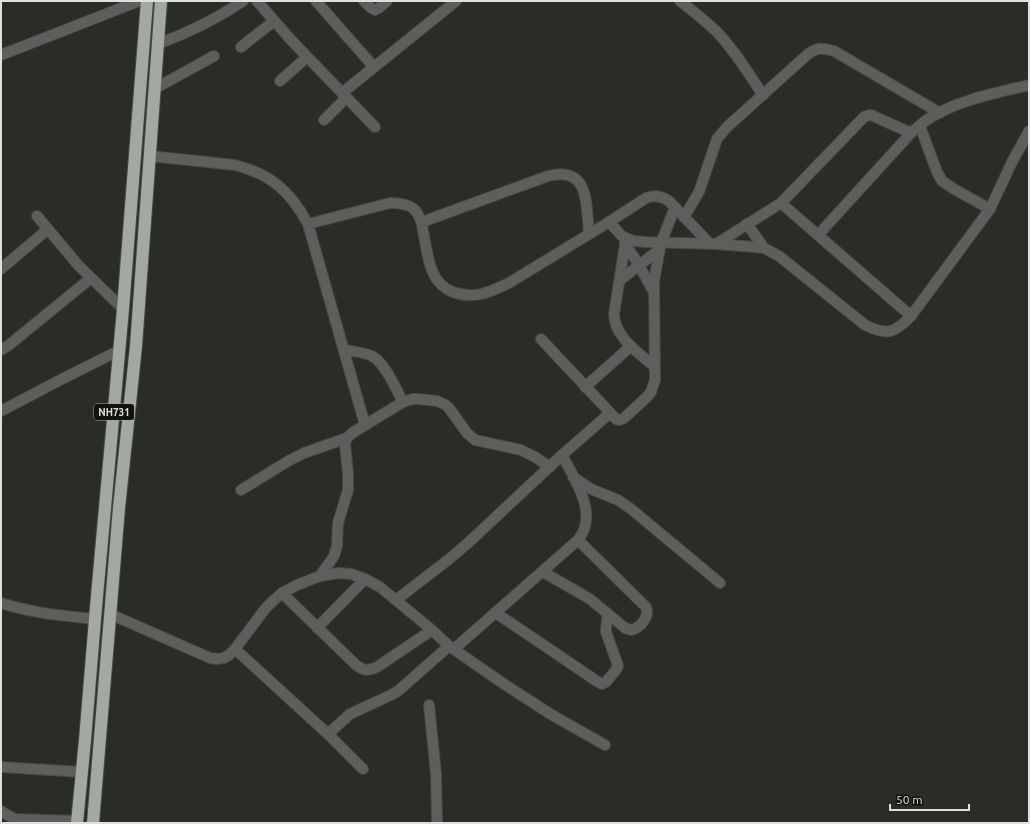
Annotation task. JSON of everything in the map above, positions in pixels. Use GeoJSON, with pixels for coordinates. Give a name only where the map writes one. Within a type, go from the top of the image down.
{"type":"FeatureCollection","features":[{"type":"Feature","properties":{"kind":"highway","name":"NH731"},"geometry":{"type":"LineString","coordinates":[[77,822],[120,350],[147,1]]}},
{"type":"Feature","properties":{"kind":"highway","name":"NH731"},"geometry":{"type":"LineString","coordinates":[[93,823],[119,508],[136,346],[161,1]]}},
{"type":"Feature","properties":{"kind":"street"},"geometry":{"type":"LineString","coordinates":[[1,55],[139,1]]}},
{"type":"Feature","properties":{"kind":"street"},"geometry":{"type":"LineString","coordinates":[[158,44],[196,28],[226,12],[242,1]]}},
{"type":"Feature","properties":{"kind":"street"},"geometry":{"type":"LineString","coordinates":[[257,1],[307,57],[374,127]]}},
{"type":"Feature","properties":{"kind":"street"},"geometry":{"type":"LineString","coordinates":[[316,1],[374,67]]}},
{"type":"Feature","properties":{"kind":"street"},"geometry":{"type":"LineString","coordinates":[[364,1],[375,10],[380,8],[387,1]]}},
{"type":"Feature","properties":{"kind":"street"},"geometry":{"type":"LineString","coordinates":[[324,120],[344,96],[374,67],[456,1]]}},
{"type":"Feature","properties":{"kind":"street"},"geometry":{"type":"LineString","coordinates":[[680,1],[716,31],[730,48],[763,95]]}},
{"type":"Feature","properties":{"kind":"street"},"geometry":{"type":"LineString","coordinates":[[241,47],[274,21]]}},
{"type":"Feature","properties":{"kind":"street"},"geometry":{"type":"LineString","coordinates":[[684,217],[699,192],[717,139],[727,127],[814,50],[819,48],[834,51],[940,113]]}},
{"type":"Feature","properties":{"kind":"street"},"geometry":{"type":"LineString","coordinates":[[154,89],[214,56]]}},
{"type":"Feature","properties":{"kind":"street"},"geometry":{"type":"LineString","coordinates":[[280,81],[307,57]]}},
{"type":"Feature","properties":{"kind":"street"},"geometry":{"type":"LineString","coordinates":[[818,235],[911,133],[928,119],[971,100],[993,93],[1029,85]]}},
{"type":"Feature","properties":{"kind":"street"},"geometry":{"type":"LineString","coordinates":[[713,243],[781,203],[866,115],[872,115],[911,133]]}},
{"type":"Feature","properties":{"kind":"street"},"geometry":{"type":"LineString","coordinates":[[920,126],[937,172],[942,180],[954,189],[990,209]]}},
{"type":"Feature","properties":{"kind":"street"},"geometry":{"type":"LineString","coordinates":[[626,241],[660,246],[713,243],[764,248],[779,256],[865,325],[875,330],[884,332],[893,331],[899,328],[911,316],[990,209],[1012,162],[1029,131]]}},
{"type":"Feature","properties":{"kind":"street"},"geometry":{"type":"LineString","coordinates":[[150,156],[235,165],[249,168],[262,174],[277,184],[300,209],[308,224],[365,425]]}},
{"type":"Feature","properties":{"kind":"street"},"geometry":{"type":"LineString","coordinates":[[422,222],[548,176],[563,174],[574,178],[581,185],[584,192],[589,234]]}},
{"type":"Feature","properties":{"kind":"street"},"geometry":{"type":"LineString","coordinates":[[308,224],[390,203],[411,207],[418,214],[422,222],[430,266],[435,277],[442,286],[450,291],[461,295],[471,296],[493,290],[509,283],[646,198],[652,196],[658,196],[669,201],[684,217],[713,243]]}},
{"type":"Feature","properties":{"kind":"street"},"geometry":{"type":"LineString","coordinates":[[781,203],[911,316]]}},
{"type":"Feature","properties":{"kind":"street"},"geometry":{"type":"LineString","coordinates":[[541,339],[616,419],[621,420],[647,397],[651,392],[655,380],[655,273],[660,246],[675,207]]}},
{"type":"Feature","properties":{"kind":"street"},"geometry":{"type":"LineString","coordinates":[[36,216],[78,265],[123,310]]}},
{"type":"Feature","properties":{"kind":"street"},"geometry":{"type":"LineString","coordinates":[[609,222],[626,241],[654,292]]}},
{"type":"Feature","properties":{"kind":"street"},"geometry":{"type":"LineString","coordinates":[[747,224],[764,248]]}},
{"type":"Feature","properties":{"kind":"street"},"geometry":{"type":"LineString","coordinates":[[1,269],[48,229]]}},
{"type":"Feature","properties":{"kind":"street"},"geometry":{"type":"LineString","coordinates":[[626,241],[614,321],[619,333],[631,346],[655,367]]}},
{"type":"Feature","properties":{"kind":"street"},"geometry":{"type":"LineString","coordinates":[[620,280],[660,246]]}},
{"type":"Feature","properties":{"kind":"street"},"geometry":{"type":"LineString","coordinates":[[1,350],[91,278]]}},
{"type":"Feature","properties":{"kind":"street"},"geometry":{"type":"LineString","coordinates":[[586,387],[631,346]]}},
{"type":"Feature","properties":{"kind":"street"},"geometry":{"type":"LineString","coordinates":[[1,411],[120,350]]}},
{"type":"Feature","properties":{"kind":"street"},"geometry":{"type":"LineString","coordinates":[[344,350],[365,353],[376,359],[385,369],[403,402]]}},
{"type":"Feature","properties":{"kind":"street"},"geometry":{"type":"LineString","coordinates":[[241,490],[304,453],[347,438],[352,433],[403,402],[413,399],[424,399],[442,403],[449,408],[468,434],[475,440],[521,450],[535,456],[550,467]]}},
{"type":"Feature","properties":{"kind":"street"},"geometry":{"type":"LineString","coordinates":[[396,600],[468,543],[562,455],[610,413]]}},
{"type":"Feature","properties":{"kind":"street"},"geometry":{"type":"LineString","coordinates":[[320,576],[334,556],[337,546],[338,522],[348,490],[345,444],[347,438]]}},
{"type":"Feature","properties":{"kind":"street"},"geometry":{"type":"LineString","coordinates":[[328,734],[350,714],[398,691],[496,613],[578,540],[585,529],[586,511],[584,499],[562,455]]}},
{"type":"Feature","properties":{"kind":"street"},"geometry":{"type":"LineString","coordinates":[[573,477],[591,489],[618,500],[631,509],[720,583]]}},
{"type":"Feature","properties":{"kind":"street"},"geometry":{"type":"LineString","coordinates":[[542,572],[590,600],[625,628],[631,630],[638,627],[647,616],[647,610],[643,604],[578,540]]}},
{"type":"Feature","properties":{"kind":"street"},"geometry":{"type":"LineString","coordinates":[[110,614],[210,658],[224,658],[235,649],[265,609],[282,593],[320,576],[339,573],[351,574],[366,579],[380,587],[432,630],[451,648],[504,684],[552,715],[605,745]]}},
{"type":"Feature","properties":{"kind":"street"},"geometry":{"type":"LineString","coordinates":[[318,628],[366,579]]}},
{"type":"Feature","properties":{"kind":"street"},"geometry":{"type":"LineString","coordinates":[[282,593],[356,665],[366,670],[371,670],[377,667],[432,630]]}},
{"type":"Feature","properties":{"kind":"street"},"geometry":{"type":"LineString","coordinates":[[1,603],[43,613],[95,619]]}},
{"type":"Feature","properties":{"kind":"street"},"geometry":{"type":"LineString","coordinates":[[496,613],[602,684],[606,682],[618,666],[606,632],[608,614]]}},
{"type":"Feature","properties":{"kind":"street"},"geometry":{"type":"LineString","coordinates":[[235,649],[364,769]]}},
{"type":"Feature","properties":{"kind":"street"},"geometry":{"type":"LineString","coordinates":[[429,705],[436,774],[437,823]]}},
{"type":"Feature","properties":{"kind":"street"},"geometry":{"type":"LineString","coordinates":[[1,767],[82,772]]}},
{"type":"Feature","properties":{"kind":"street"},"geometry":{"type":"LineString","coordinates":[[1,811],[15,819],[77,822]]}}]}
